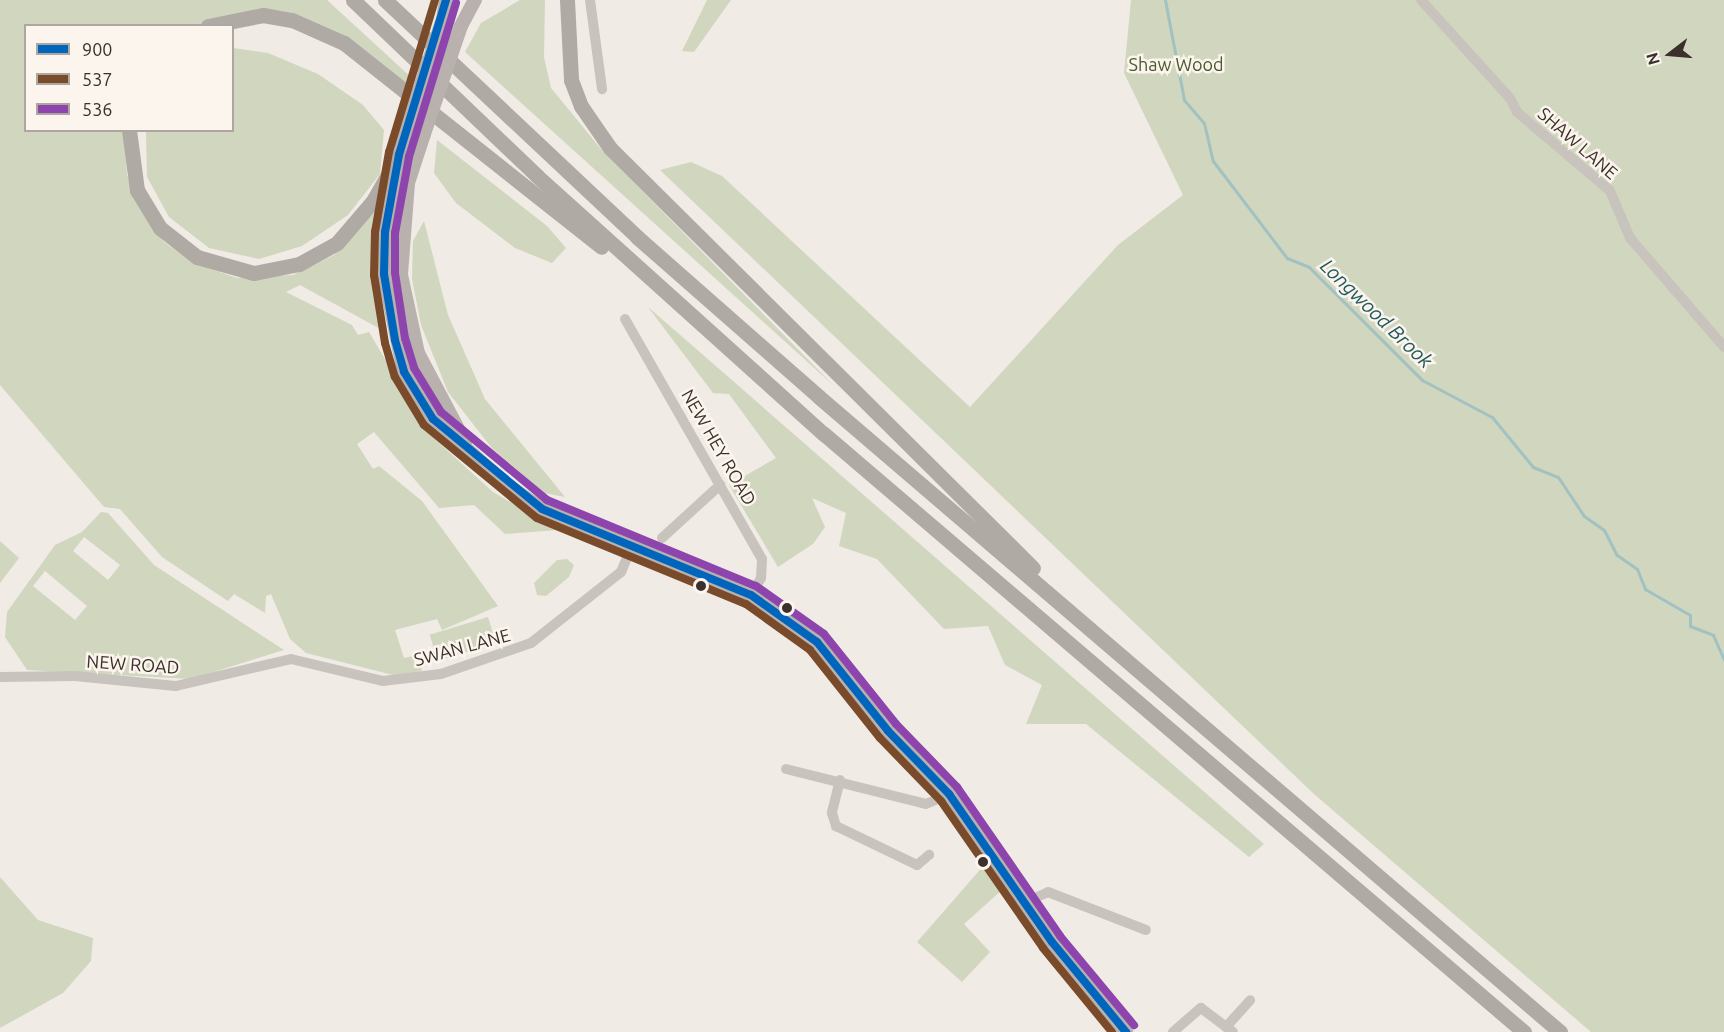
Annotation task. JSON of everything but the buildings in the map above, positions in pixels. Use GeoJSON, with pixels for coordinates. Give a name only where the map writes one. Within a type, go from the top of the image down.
{"type":"FeatureCollection","features":[{"type":"Feature","properties":{"kind":"highway"},"geometry":{"type":"LineString","coordinates":[[353,0],[712,334],[1524,1032]]}},
{"type":"Feature","properties":{"kind":"highway"},"geometry":{"type":"LineString","coordinates":[[385,0],[637,237],[1560,1032]]}},
{"type":"Feature","properties":{"kind":"highway"},"geometry":{"type":"LineString","coordinates":[[567,0],[571,81],[610,148],[1122,657]]}},
{"type":"Feature","properties":{"kind":"highway"},"geometry":{"type":"LineString","coordinates":[[218,24],[263,15],[292,20],[344,43],[712,334]]}},
{"type":"Feature","properties":{"kind":"highway"},"geometry":{"type":"LineString","coordinates":[[129,132],[137,190],[160,228],[196,257],[254,273],[299,264],[338,243],[374,201],[399,155]]}},
{"type":"Feature","properties":{"kind":"main road"},"geometry":{"type":"LineString","coordinates":[[446,0],[443,19],[399,155],[384,274],[395,340],[404,372],[433,419],[474,457],[542,509],[752,595],[817,642],[888,731],[949,794],[1025,902],[1126,1032]]}},
{"type":"Feature","properties":{"kind":"main road"},"geometry":{"type":"LineString","coordinates":[[474,457],[433,388],[407,315],[401,233],[408,183],[461,26],[475,0]]}},
{"type":"Feature","properties":{"kind":"street"},"geometry":{"type":"LineString","coordinates":[[590,0],[602,89]]}},
{"type":"Feature","properties":{"kind":"street","name":"SHAW LANE"},"geometry":{"type":"LineString","coordinates":[[1421,0],[1510,98],[1517,112],[1610,191],[1630,238],[1724,347]]}},
{"type":"Feature","properties":{"kind":"street","name":"NEW HEY ROAD"},"geometry":{"type":"LineString","coordinates":[[625,319],[762,559],[761,578],[752,595]]}},
{"type":"Feature","properties":{"kind":"street"},"geometry":{"type":"LineString","coordinates":[[662,538],[720,485]]}},
{"type":"Feature","properties":{"kind":"street","name":"SWAN LANE"},"geometry":{"type":"LineString","coordinates":[[297,660],[382,681],[441,674],[507,655],[531,643],[621,572],[632,546]]}},
{"type":"Feature","properties":{"kind":"street","name":"NEW ROAD"},"geometry":{"type":"LineString","coordinates":[[0,677],[75,676],[176,686],[257,663],[297,660]]}},
{"type":"Feature","properties":{"kind":"street"},"geometry":{"type":"LineString","coordinates":[[786,769],[840,780],[926,804],[949,794]]}},
{"type":"Feature","properties":{"kind":"street"},"geometry":{"type":"LineString","coordinates":[[840,780],[832,813],[836,826],[917,865],[929,855]]}},
{"type":"Feature","properties":{"kind":"street"},"geometry":{"type":"LineString","coordinates":[[1025,902],[1048,892],[1146,930]]}},
{"type":"Feature","properties":{"kind":"street"},"geometry":{"type":"LineString","coordinates":[[1173,1032],[1201,1008],[1230,1029],[1250,1000]]}},
{"type":"Feature","properties":{"kind":"green space"},"geometry":{"type":"Polygon","coordinates":[[[0,0],[327,0],[413,79],[410,88],[324,27],[216,18],[202,24],[24,24],[24,132],[124,132],[127,175],[140,209],[164,242],[194,263],[237,278],[293,275],[334,255],[378,206],[374,257],[384,331],[300,285],[286,292],[352,325],[358,335],[369,332],[429,434],[493,492],[558,530],[505,534],[474,505],[439,508],[374,432],[357,444],[373,469],[379,466],[422,501],[498,606],[442,630],[437,619],[395,630],[404,658],[418,655],[422,671],[397,676],[306,653],[290,639],[271,594],[266,596],[265,613],[234,594],[228,601],[162,557],[120,509],[104,507],[0,385],[0,0]]]}},
{"type":"Feature","properties":{"kind":"green space"},"geometry":{"type":"Polygon","coordinates":[[[520,0],[545,0],[544,57],[551,88],[601,149],[833,385],[465,52],[481,23],[520,0]]]}},
{"type":"Feature","properties":{"kind":"green space"},"geometry":{"type":"Polygon","coordinates":[[[707,0],[731,0],[694,52],[682,51],[707,0]]]}},
{"type":"Feature","properties":{"kind":"green space","name":"Shaw Wood"},"geometry":{"type":"Polygon","coordinates":[[[1131,0],[1724,0],[1724,1032],[1591,1032],[1314,794],[660,170],[691,162],[722,176],[970,407],[1118,245],[1183,195],[1124,73],[1131,0]]]}},
{"type":"Feature","properties":{"kind":"green space"},"geometry":{"type":"Polygon","coordinates":[[[234,48],[268,53],[318,74],[363,105],[384,130],[380,174],[348,215],[302,246],[259,259],[209,248],[169,217],[147,177],[146,132],[234,132],[234,48]]]}},
{"type":"Feature","properties":{"kind":"green space"},"geometry":{"type":"Polygon","coordinates":[[[437,140],[547,226],[566,248],[552,263],[515,248],[456,203],[434,173],[437,140]]]}},
{"type":"Feature","properties":{"kind":"green space"},"geometry":{"type":"Polygon","coordinates":[[[424,221],[448,315],[485,399],[565,497],[544,493],[491,447],[448,392],[421,325],[412,279],[413,241],[424,221]]]}},
{"type":"Feature","properties":{"kind":"green space"},"geometry":{"type":"Polygon","coordinates":[[[648,307],[1264,844],[1249,857],[1086,724],[1026,724],[1042,685],[1005,665],[988,626],[944,629],[877,559],[839,546],[846,513],[812,498],[825,527],[813,544],[778,567],[729,485],[776,458],[729,394],[713,393],[648,307]]]}},
{"type":"Feature","properties":{"kind":"green space"},"geometry":{"type":"Polygon","coordinates":[[[101,512],[108,513],[154,565],[284,650],[191,679],[27,670],[5,637],[7,612],[55,545],[82,532],[101,512]],[[84,537],[73,551],[108,580],[120,565],[84,537]],[[45,571],[33,586],[75,620],[87,606],[45,571]]]}},
{"type":"Feature","properties":{"kind":"green space"},"geometry":{"type":"Polygon","coordinates":[[[0,541],[19,558],[0,583],[0,541]]]}},
{"type":"Feature","properties":{"kind":"green space"},"geometry":{"type":"Polygon","coordinates":[[[567,559],[574,565],[569,577],[546,596],[537,595],[534,583],[557,560],[567,559]]]}},
{"type":"Feature","properties":{"kind":"green space"},"geometry":{"type":"Polygon","coordinates":[[[488,617],[496,643],[438,661],[430,635],[488,617]]]}},
{"type":"Feature","properties":{"kind":"green space"},"geometry":{"type":"Polygon","coordinates":[[[985,864],[1002,890],[964,924],[990,952],[962,982],[917,942],[985,864]]]}},
{"type":"Feature","properties":{"kind":"green space"},"geometry":{"type":"Polygon","coordinates":[[[0,877],[38,920],[93,938],[91,961],[63,993],[0,1028],[0,877]]]}},
{"type":"Feature","properties":{"kind":"waterway","name":"Longwood Brook"},"geometry":{"type":"LineString","coordinates":[[1165,0],[1184,100],[1204,123],[1213,161],[1287,258],[1309,267],[1422,380],[1492,417],[1533,467],[1558,477],[1584,516],[1604,530],[1617,555],[1637,569],[1645,589],[1690,615],[1690,626],[1713,635],[1724,660]]}},
{"type":"Feature","properties":{"kind":"transit line","name":"537"},"geometry":{"type":"LineString","coordinates":[[435,0],[389,152],[375,232],[374,275],[385,343],[395,377],[424,425],[537,518],[746,604],[810,650],[880,738],[941,801],[1043,948],[1112,1032]]}},
{"type":"Feature","properties":{"kind":"transit line","name":"900"},"geometry":{"type":"LineString","coordinates":[[446,0],[399,155],[385,232],[384,274],[395,340],[404,372],[433,419],[542,509],[751,595],[817,642],[888,731],[949,794],[1052,942],[1126,1032]]}},
{"type":"Feature","properties":{"kind":"transit line","name":"536"},"geometry":{"type":"LineString","coordinates":[[456,3],[409,157],[395,233],[395,273],[405,338],[414,368],[441,412],[547,500],[756,586],[824,634],[896,724],[957,787],[1060,936],[1134,1025]]}}]}
